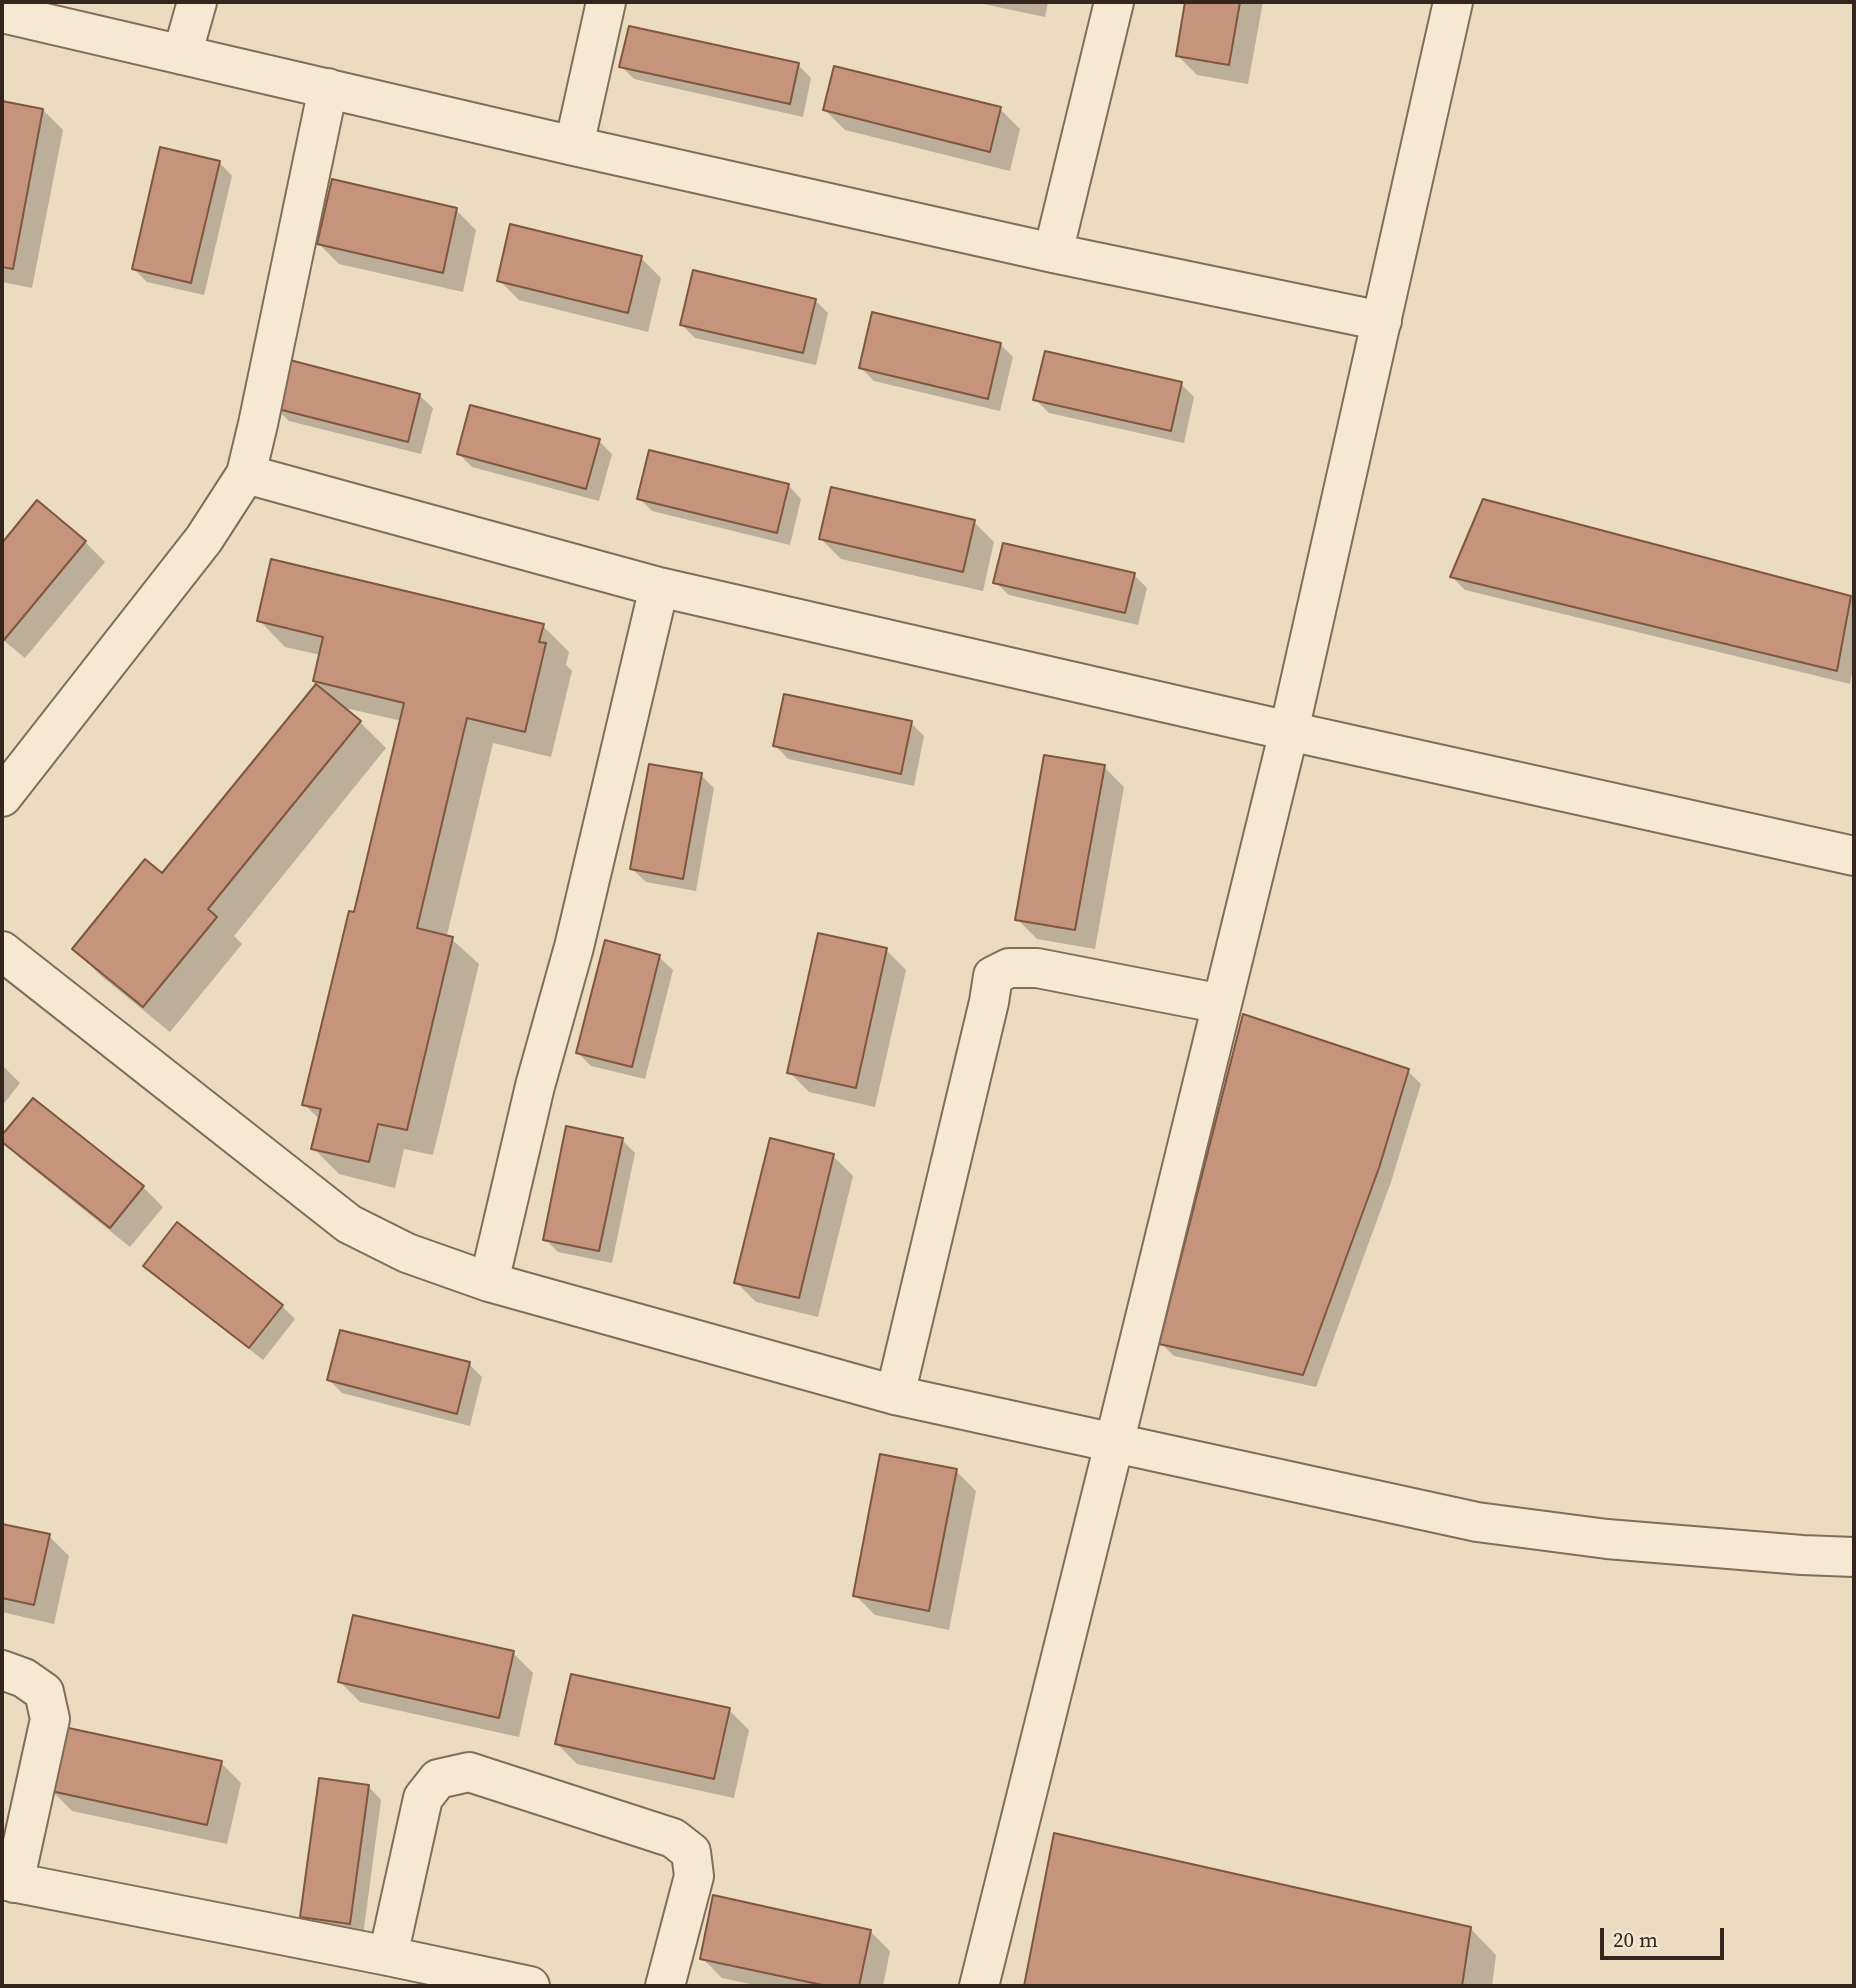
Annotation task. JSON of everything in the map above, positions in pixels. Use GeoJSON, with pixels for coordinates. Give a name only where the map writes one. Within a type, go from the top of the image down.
{"type":"FeatureCollection","features":[{"type":"Feature","properties":{"kind":"street"},"geometry":{"type":"LineString","coordinates":[[182,55],[197,2]]}},
{"type":"Feature","properties":{"kind":"street"},"geometry":{"type":"LineString","coordinates":[[574,146],[606,2]]}},
{"type":"Feature","properties":{"kind":"street"},"geometry":{"type":"LineString","coordinates":[[1053,253],[1114,2]]}},
{"type":"Feature","properties":{"kind":"street"},"geometry":{"type":"LineString","coordinates":[[979,1986],[1289,731],[1453,2]]}},
{"type":"Feature","properties":{"kind":"street"},"geometry":{"type":"LineString","coordinates":[[2,13],[574,146],[1053,253],[1382,321]]}},
{"type":"Feature","properties":{"kind":"street"},"geometry":{"type":"LineString","coordinates":[[2,797],[204,539],[246,474],[328,89]]}},
{"type":"Feature","properties":{"kind":"street"},"geometry":{"type":"LineString","coordinates":[[246,474],[659,587],[1289,731],[1854,856]]}},
{"type":"Feature","properties":{"kind":"street"},"geometry":{"type":"LineString","coordinates":[[489,1282],[535,1086],[574,947],[659,587]]}},
{"type":"Feature","properties":{"kind":"street"},"geometry":{"type":"LineString","coordinates":[[2,951],[349,1224],[407,1254],[489,1282],[895,1395],[1477,1522],[1607,1539],[1854,1557]]}},
{"type":"Feature","properties":{"kind":"street"},"geometry":{"type":"LineString","coordinates":[[895,1395],[993,976],[1009,968],[1037,968],[1222,1004]]}},
{"type":"Feature","properties":{"kind":"street"},"geometry":{"type":"LineString","coordinates":[[2,1670],[24,1678],[44,1692],[50,1719],[8,1882],[530,1986]]}},
{"type":"Feature","properties":{"kind":"street"},"geometry":{"type":"LineString","coordinates":[[388,1956],[423,1798],[438,1779],[470,1772],[673,1838],[691,1852],[694,1876],[665,1986]]}},
{"type":"Feature","properties":{"kind":"building"},"geometry":{"type":"Polygon","coordinates":[[[1185,2],[1240,2],[1229,65],[1176,56],[1185,2]]]}},
{"type":"Feature","properties":{"kind":"building"},"geometry":{"type":"Polygon","coordinates":[[[629,26],[799,63],[790,104],[619,67],[629,26]]]}},
{"type":"Feature","properties":{"kind":"building"},"geometry":{"type":"Polygon","coordinates":[[[834,66],[1001,107],[990,152],[823,110],[834,66]]]}},
{"type":"Feature","properties":{"kind":"building"},"geometry":{"type":"Polygon","coordinates":[[[2,101],[43,109],[13,269],[2,267],[2,101]]]}},
{"type":"Feature","properties":{"kind":"building"},"geometry":{"type":"Polygon","coordinates":[[[160,147],[220,161],[191,283],[132,269],[160,147]]]}},
{"type":"Feature","properties":{"kind":"building"},"geometry":{"type":"Polygon","coordinates":[[[332,179],[457,208],[443,273],[317,244],[332,179]]]}},
{"type":"Feature","properties":{"kind":"building"},"geometry":{"type":"Polygon","coordinates":[[[510,224],[642,256],[628,313],[497,281],[510,224]]]}},
{"type":"Feature","properties":{"kind":"building"},"geometry":{"type":"Polygon","coordinates":[[[693,270],[816,299],[803,353],[680,325],[693,270]]]}},
{"type":"Feature","properties":{"kind":"building"},"geometry":{"type":"Polygon","coordinates":[[[872,312],[1001,343],[988,399],[859,368],[872,312]]]}},
{"type":"Feature","properties":{"kind":"building"},"geometry":{"type":"Polygon","coordinates":[[[1045,351],[1182,382],[1171,431],[1033,400],[1045,351]]]}},
{"type":"Feature","properties":{"kind":"building"},"geometry":{"type":"Polygon","coordinates":[[[286,359],[420,394],[408,442],[274,408],[286,359]]]}},
{"type":"Feature","properties":{"kind":"building"},"geometry":{"type":"Polygon","coordinates":[[[470,405],[600,439],[586,489],[457,454],[470,405]]]}},
{"type":"Feature","properties":{"kind":"building"},"geometry":{"type":"Polygon","coordinates":[[[649,450],[789,484],[777,533],[637,499],[649,450]]]}},
{"type":"Feature","properties":{"kind":"building"},"geometry":{"type":"Polygon","coordinates":[[[831,487],[975,520],[963,572],[819,539],[831,487]]]}},
{"type":"Feature","properties":{"kind":"building"},"geometry":{"type":"Polygon","coordinates":[[[1483,499],[1851,596],[1837,671],[1450,577],[1483,499]]]}},
{"type":"Feature","properties":{"kind":"building"},"geometry":{"type":"Polygon","coordinates":[[[37,500],[86,541],[4,640],[2,543],[37,500]]]}},
{"type":"Feature","properties":{"kind":"building"},"geometry":{"type":"Polygon","coordinates":[[[1003,543],[1135,573],[1125,613],[993,583],[1003,543]]]}},
{"type":"Feature","properties":{"kind":"building"},"geometry":{"type":"Polygon","coordinates":[[[271,559],[544,624],[539,642],[546,643],[525,732],[467,718],[417,928],[453,937],[407,1130],[378,1124],[369,1162],[311,1149],[321,1109],[302,1105],[349,911],[354,912],[404,703],[313,681],[323,637],[257,621],[271,559]]]}},
{"type":"Feature","properties":{"kind":"building"},"geometry":{"type":"Polygon","coordinates":[[[316,684],[361,721],[208,909],[217,917],[143,1007],[72,949],[145,859],[162,873],[316,684]]]}},
{"type":"Feature","properties":{"kind":"building"},"geometry":{"type":"Polygon","coordinates":[[[784,694],[912,721],[901,774],[773,746],[784,694]]]}},
{"type":"Feature","properties":{"kind":"building"},"geometry":{"type":"Polygon","coordinates":[[[1044,755],[1105,765],[1075,930],[1015,920],[1044,755]]]}},
{"type":"Feature","properties":{"kind":"building"},"geometry":{"type":"Polygon","coordinates":[[[649,764],[702,773],[683,879],[630,869],[649,764]]]}},
{"type":"Feature","properties":{"kind":"building"},"geometry":{"type":"Polygon","coordinates":[[[818,933],[887,948],[856,1088],[787,1073],[818,933]]]}},
{"type":"Feature","properties":{"kind":"building"},"geometry":{"type":"Polygon","coordinates":[[[605,940],[660,955],[632,1067],[576,1053],[605,940]]]}},
{"type":"Feature","properties":{"kind":"building"},"geometry":{"type":"Polygon","coordinates":[[[1243,1014],[1409,1069],[1379,1168],[1303,1375],[1159,1344],[1243,1014]]]}},
{"type":"Feature","properties":{"kind":"building"},"geometry":{"type":"Polygon","coordinates":[[[33,1098],[144,1186],[110,1228],[2,1142],[2,1135],[33,1098]]]}},
{"type":"Feature","properties":{"kind":"building"},"geometry":{"type":"Polygon","coordinates":[[[566,1126],[623,1138],[599,1251],[543,1240],[566,1126]]]}},
{"type":"Feature","properties":{"kind":"building"},"geometry":{"type":"Polygon","coordinates":[[[770,1138],[834,1154],[799,1298],[734,1283],[770,1138]]]}},
{"type":"Feature","properties":{"kind":"building"},"geometry":{"type":"Polygon","coordinates":[[[177,1222],[283,1305],[249,1348],[143,1266],[177,1222]]]}},
{"type":"Feature","properties":{"kind":"building"},"geometry":{"type":"Polygon","coordinates":[[[340,1330],[470,1362],[457,1414],[327,1380],[340,1330]]]}},
{"type":"Feature","properties":{"kind":"building"},"geometry":{"type":"Polygon","coordinates":[[[880,1454],[957,1469],[929,1611],[853,1596],[880,1454]]]}},
{"type":"Feature","properties":{"kind":"building"},"geometry":{"type":"Polygon","coordinates":[[[2,1524],[50,1534],[34,1605],[2,1598],[2,1524]]]}},
{"type":"Feature","properties":{"kind":"building"},"geometry":{"type":"Polygon","coordinates":[[[353,1615],[514,1651],[499,1718],[338,1682],[353,1615]]]}},
{"type":"Feature","properties":{"kind":"building"},"geometry":{"type":"Polygon","coordinates":[[[571,1674],[730,1708],[714,1779],[555,1744],[571,1674]]]}},
{"type":"Feature","properties":{"kind":"building"},"geometry":{"type":"Polygon","coordinates":[[[64,1727],[222,1761],[207,1825],[51,1791],[64,1727]]]}},
{"type":"Feature","properties":{"kind":"building"},"geometry":{"type":"Polygon","coordinates":[[[319,1778],[369,1785],[350,1924],[300,1917],[319,1778]]]}},
{"type":"Feature","properties":{"kind":"building"},"geometry":{"type":"Polygon","coordinates":[[[1054,1833],[1471,1927],[1462,1986],[1024,1986],[1054,1833]]]}},
{"type":"Feature","properties":{"kind":"building"},"geometry":{"type":"Polygon","coordinates":[[[713,1895],[871,1930],[859,1986],[827,1986],[700,1959],[713,1895]]]}}]}
